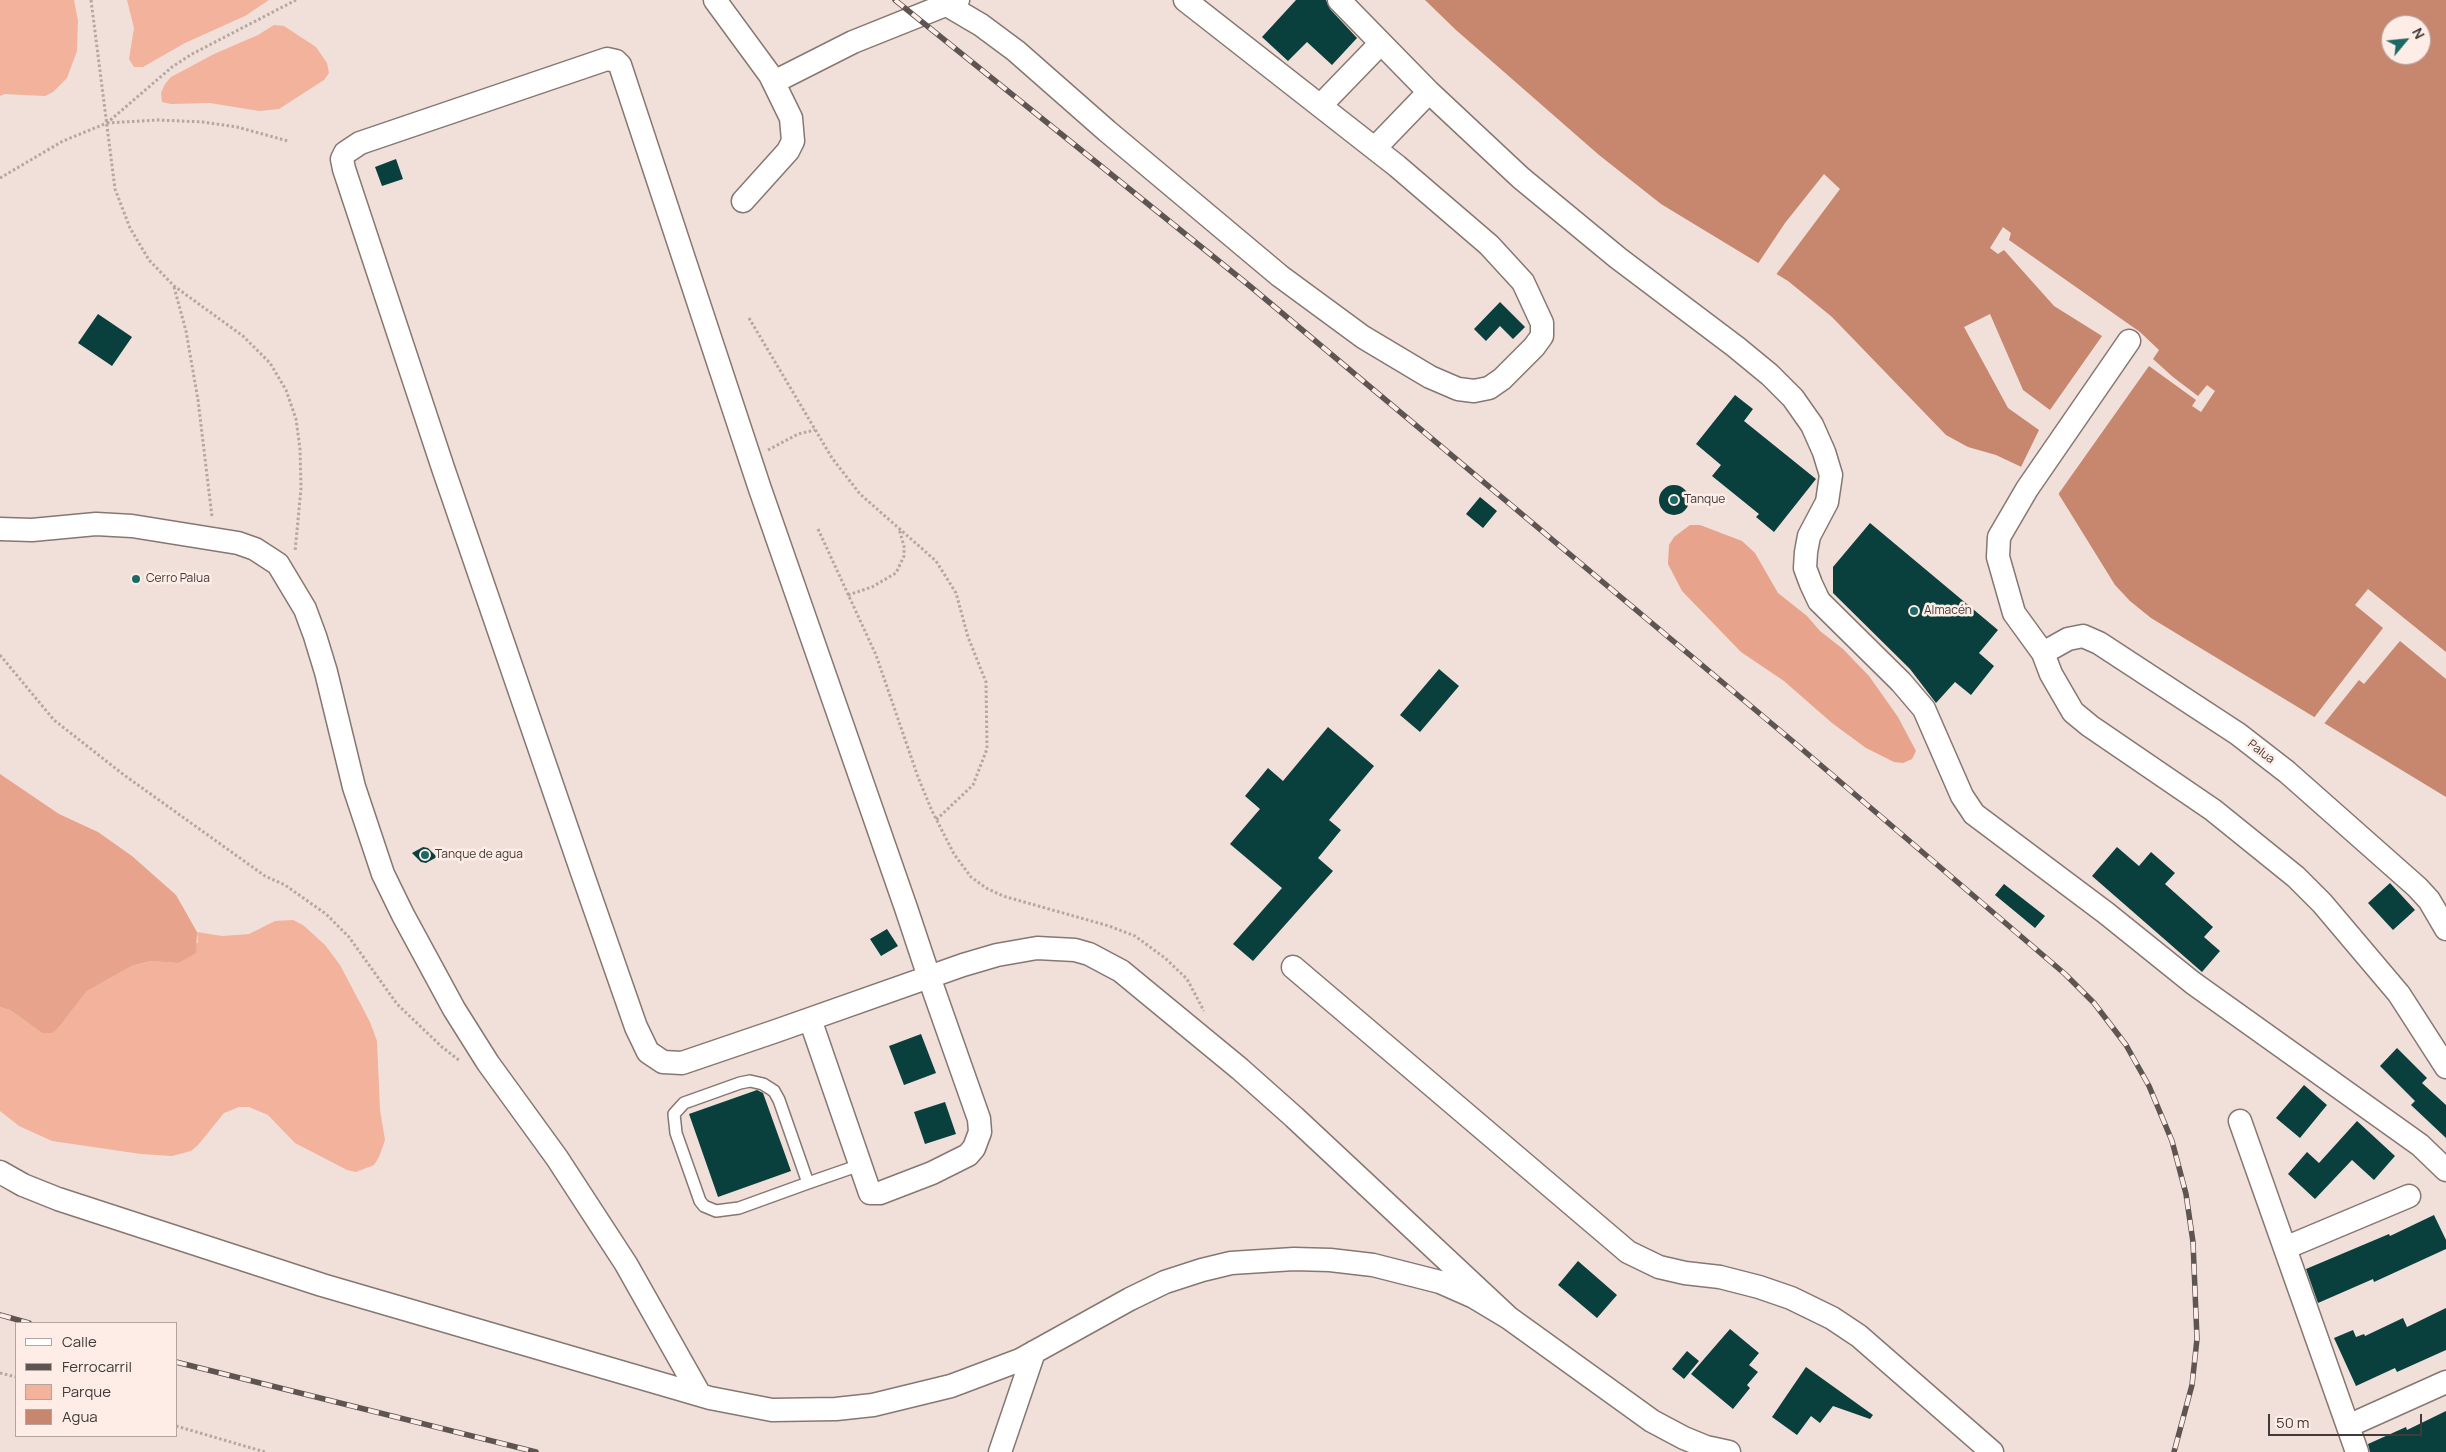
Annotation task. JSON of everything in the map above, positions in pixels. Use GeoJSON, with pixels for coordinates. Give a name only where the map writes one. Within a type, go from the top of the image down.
{"type":"FeatureCollection","features":[{"type":"Feature","properties":{"kind":"street"},"geometry":{"type":"LineString","coordinates":[[715,0],[774,82],[791,118],[793,141],[788,151],[743,201]]}},
{"type":"Feature","properties":{"kind":"street"},"geometry":{"type":"LineString","coordinates":[[774,82],[853,42],[952,3],[1016,51],[1202,210],[1320,306],[1392,355],[1430,377],[1458,389],[1474,392],[1489,388],[1515,366],[1542,336],[1542,323],[1536,306],[1523,282],[1489,245],[1375,148],[1185,0]]}},
{"type":"Feature","properties":{"kind":"street"},"geometry":{"type":"LineString","coordinates":[[1339,0],[1429,92],[1521,178],[1618,258],[1743,353],[1770,375],[1793,398],[1812,425],[1824,452],[1831,475],[1827,502],[1809,536],[1806,568],[1810,584],[1819,601],[1901,682],[1924,709],[1969,808],[1996,832],[2106,913],[2193,983],[2420,1145],[2446,1170]]}},
{"type":"Feature","properties":{"kind":"street"},"geometry":{"type":"LineString","coordinates":[[1321,105],[1381,43]]}},
{"type":"Feature","properties":{"kind":"street"},"geometry":{"type":"LineString","coordinates":[[810,1020],[868,1190],[874,1194],[949,1166],[968,1155],[978,1141],[980,1132],[978,1119],[929,977],[750,460],[660,190],[624,75],[616,61],[607,59],[360,143],[345,153],[342,159],[344,169],[443,468],[643,1045],[655,1059],[672,1064],[682,1063],[929,977],[996,955],[1037,948],[1074,950],[1105,961],[1121,971],[1206,1041],[1294,1117],[1509,1318]]}},
{"type":"Feature","properties":{"kind":"street"},"geometry":{"type":"LineString","coordinates":[[1375,148],[1429,92]]}},
{"type":"Feature","properties":{"kind":"street"},"geometry":{"type":"LineString","coordinates":[[2129,341],[2027,489],[1999,537],[1998,557],[2001,574],[2014,613],[2042,653],[2051,674],[2073,712],[2090,726],[2213,810],[2273,857],[2322,903],[2399,994],[2446,1067]]}},
{"type":"Feature","properties":{"kind":"street"},"geometry":{"type":"LineString","coordinates":[[0,529],[32,530],[96,524],[132,526],[238,543],[255,549],[278,564],[305,609],[326,672],[354,787],[383,874],[403,915],[454,1009],[488,1063],[557,1158],[626,1264],[700,1395]]}},
{"type":"Feature","properties":{"kind":"street","name":"Palua"},"geometry":{"type":"LineString","coordinates":[[2042,653],[2068,639],[2083,636],[2098,642],[2238,734],[2287,772],[2417,887],[2429,900],[2446,928]]}},
{"type":"Feature","properties":{"kind":"street"},"geometry":{"type":"LineString","coordinates":[[1293,967],[1628,1252],[1659,1267],[1685,1273],[1720,1277],[1759,1287],[1791,1298],[1832,1318],[1859,1336],[1992,1452]]}},
{"type":"Feature","properties":{"kind":"street"},"geometry":{"type":"LineString","coordinates":[[2240,1121],[2357,1452]]}},
{"type":"Feature","properties":{"kind":"street"},"geometry":{"type":"LineString","coordinates":[[0,1172],[24,1185],[58,1199],[322,1286],[700,1395],[743,1406],[772,1410],[836,1409],[873,1405],[951,1386],[996,1370],[1034,1352],[1165,1282],[1231,1263],[1330,1260],[1382,1267],[1440,1282],[1474,1297],[1509,1318],[1652,1420],[1684,1438],[1706,1447],[1729,1452]]}},
{"type":"Feature","properties":{"kind":"street"},"geometry":{"type":"LineString","coordinates":[[2285,1248],[2409,1196]]}},
{"type":"Feature","properties":{"kind":"street"},"geometry":{"type":"LineString","coordinates":[[1000,1452],[1034,1352]]}},
{"type":"Feature","properties":{"kind":"street"},"geometry":{"type":"LineString","coordinates":[[2348,1426],[2446,1382]]}},
{"type":"Feature","properties":{"kind":"lane"},"geometry":{"type":"LineString","coordinates":[[808,1183],[779,1100],[774,1091],[763,1084],[750,1080],[740,1083],[684,1103],[674,1114],[676,1133],[700,1201],[709,1208],[725,1211],[738,1208],[860,1165]]}},
{"type":"Feature","properties":{"kind":"path"},"geometry":{"type":"LineString","coordinates":[[91,0],[115,189],[130,228],[149,260],[174,286],[243,336],[270,362],[286,390],[296,419],[300,449],[301,488],[292,585]]}},
{"type":"Feature","properties":{"kind":"path"},"geometry":{"type":"LineString","coordinates":[[0,178],[63,141],[107,123],[185,58],[296,0]]}},
{"type":"Feature","properties":{"kind":"path"},"geometry":{"type":"LineString","coordinates":[[107,123],[158,120],[203,122],[237,127],[288,141]]}},
{"type":"Feature","properties":{"kind":"path"},"geometry":{"type":"LineString","coordinates":[[174,286],[186,331],[198,400],[214,539]]}},
{"type":"Feature","properties":{"kind":"path"},"geometry":{"type":"LineString","coordinates":[[749,318],[832,458],[860,494],[929,554],[948,576],[956,593],[968,637],[986,682],[988,738],[985,758],[973,785],[936,820]]}},
{"type":"Feature","properties":{"kind":"path"},"geometry":{"type":"LineString","coordinates":[[750,460],[798,434],[815,430]]}},
{"type":"Feature","properties":{"kind":"path"},"geometry":{"type":"LineString","coordinates":[[818,528],[876,655],[918,777],[936,820],[965,870],[986,888],[1003,896],[1108,926],[1135,936],[1165,958],[1187,979],[1201,1003],[1206,1041]]}},
{"type":"Feature","properties":{"kind":"path"},"geometry":{"type":"LineString","coordinates":[[848,595],[872,588],[896,573],[904,556],[904,546],[899,528]]}},
{"type":"Feature","properties":{"kind":"path"},"geometry":{"type":"LineString","coordinates":[[0,655],[54,720],[124,775],[265,876],[285,885],[326,914],[349,937],[397,1004],[442,1047],[465,1065]]}},
{"type":"Feature","properties":{"kind":"path"},"geometry":{"type":"LineString","coordinates":[[0,1373],[15,1377]]}},
{"type":"Feature","properties":{"kind":"path"},"geometry":{"type":"LineString","coordinates":[[178,1427],[265,1452]]}},
{"type":"Feature","properties":{"kind":"green space"},"geometry":{"type":"Polygon","coordinates":[[[0,0],[74,0],[78,21],[77,51],[67,78],[53,92],[45,96],[5,94],[0,96],[0,0]]]}},
{"type":"Feature","properties":{"kind":"green space"},"geometry":{"type":"Polygon","coordinates":[[[127,0],[269,0],[245,16],[185,43],[143,67],[134,67],[129,59],[134,28],[127,0]]]}},
{"type":"Feature","properties":{"kind":"green space"},"geometry":{"type":"Polygon","coordinates":[[[274,25],[284,26],[316,47],[327,63],[329,73],[324,80],[279,109],[259,111],[210,103],[171,104],[162,102],[161,93],[171,77],[214,54],[258,35],[274,25]]]}},
{"type":"Feature","properties":{"kind":"green space"},"geometry":{"type":"Polygon","coordinates":[[[293,920],[303,925],[325,945],[340,965],[370,1022],[377,1041],[380,1110],[385,1140],[374,1165],[356,1172],[347,1170],[295,1143],[268,1115],[249,1107],[239,1107],[224,1113],[191,1151],[172,1156],[141,1154],[52,1141],[19,1126],[0,1111],[0,1007],[10,1010],[42,1033],[59,1027],[87,991],[132,966],[150,961],[178,963],[198,942],[197,932],[222,936],[249,934],[275,921],[293,920]]]}},
{"type":"Feature","properties":{"kind":"shaded area"},"geometry":{"type":"Polygon","coordinates":[[[1690,525],[1700,525],[1742,541],[1755,553],[1778,593],[1807,616],[1820,631],[1843,649],[1869,676],[1898,717],[1916,751],[1912,759],[1903,763],[1894,762],[1866,748],[1832,723],[1784,681],[1741,652],[1682,591],[1668,564],[1669,545],[1674,537],[1690,525]]]}},
{"type":"Feature","properties":{"kind":"shaded area"},"geometry":{"type":"Polygon","coordinates":[[[0,774],[59,814],[98,832],[132,856],[176,895],[197,932],[196,953],[178,963],[150,961],[132,966],[87,991],[59,1027],[52,1033],[42,1033],[10,1010],[0,1007],[0,774]]]}},
{"type":"Feature","properties":{"kind":"water"},"geometry":{"type":"Polygon","coordinates":[[[1425,0],[2446,0],[2446,797],[2151,618],[2130,601],[2115,585],[2058,493],[2030,471],[1996,455],[1968,447],[1946,435],[1832,317],[1788,281],[1661,204],[1599,155],[1456,30],[1425,0]]]}},
{"type":"Feature","properties":{"kind":"pier"},"geometry":{"type":"Polygon","coordinates":[[[1824,174],[1840,189],[1775,276],[1757,265],[1785,223],[1824,174]]]}},
{"type":"Feature","properties":{"kind":"pier"},"geometry":{"type":"Polygon","coordinates":[[[2003,227],[2011,233],[2009,240],[2140,332],[2159,350],[2153,359],[2173,377],[2198,396],[2207,385],[2215,391],[2201,412],[2192,406],[2196,400],[2149,366],[2057,496],[2046,484],[2020,469],[2039,430],[2008,408],[1964,327],[1990,314],[2023,390],[2050,410],[2102,336],[2054,306],[2004,250],[1998,254],[1990,248],[2003,227]]]}},
{"type":"Feature","properties":{"kind":"pier"},"geometry":{"type":"Polygon","coordinates":[[[2368,589],[2446,652],[2446,679],[2400,641],[2364,684],[2359,680],[2323,725],[2313,719],[2383,628],[2355,605],[2368,589]]]}},
{"type":"Feature","properties":{"kind":"building"},"geometry":{"type":"Polygon","coordinates":[[[1296,0],[1326,0],[1330,9],[1357,38],[1332,65],[1307,42],[1288,61],[1262,37],[1296,0]]]}},
{"type":"Feature","properties":{"kind":"building"},"geometry":{"type":"Polygon","coordinates":[[[396,159],[403,179],[382,186],[375,167],[396,159]]]}},
{"type":"Feature","properties":{"kind":"building"},"geometry":{"type":"Polygon","coordinates":[[[1500,302],[1525,327],[1513,339],[1500,326],[1486,341],[1474,329],[1500,302]]]}},
{"type":"Feature","properties":{"kind":"building"},"geometry":{"type":"Polygon","coordinates":[[[98,314],[132,337],[112,366],[78,343],[98,314]]]}},
{"type":"Feature","properties":{"kind":"building"},"geometry":{"type":"Polygon","coordinates":[[[1735,395],[1753,409],[1744,421],[1816,479],[1774,532],[1756,517],[1759,514],[1712,476],[1721,465],[1696,444],[1735,395]]]}},
{"type":"Feature","properties":{"kind":"building","name":"Tanque"},"geometry":{"type":"Polygon","coordinates":[[[1674,485],[1680,486],[1688,494],[1688,506],[1680,514],[1674,515],[1668,514],[1660,506],[1659,500],[1660,494],[1668,486],[1674,485]]]}},
{"type":"Feature","properties":{"kind":"building"},"geometry":{"type":"Polygon","coordinates":[[[1480,497],[1497,511],[1483,528],[1466,514],[1480,497]]]}},
{"type":"Feature","properties":{"kind":"building","name":"Almacén"},"geometry":{"type":"Polygon","coordinates":[[[1870,523],[1998,630],[1979,653],[1994,666],[1971,695],[1955,682],[1936,703],[1910,669],[1833,593],[1833,567],[1870,523]]]}},
{"type":"Feature","properties":{"kind":"building"},"geometry":{"type":"Polygon","coordinates":[[[1439,669],[1459,686],[1420,732],[1400,715],[1439,669]]]}},
{"type":"Feature","properties":{"kind":"building"},"geometry":{"type":"Polygon","coordinates":[[[1328,727],[1374,766],[1329,820],[1341,830],[1318,858],[1333,871],[1253,961],[1233,944],[1282,888],[1230,844],[1260,809],[1245,796],[1268,768],[1283,781],[1328,727]]]}},
{"type":"Feature","properties":{"kind":"building","name":"Tanque de agua"},"geometry":{"type":"Polygon","coordinates":[[[423,847],[428,848],[437,857],[426,863],[421,862],[412,853],[423,847]]]}},
{"type":"Feature","properties":{"kind":"building"},"geometry":{"type":"Polygon","coordinates":[[[2117,847],[2139,866],[2151,852],[2175,873],[2165,884],[2213,927],[2204,937],[2220,951],[2202,972],[2092,876],[2117,847]]]}},
{"type":"Feature","properties":{"kind":"building"},"geometry":{"type":"Polygon","coordinates":[[[2390,883],[2415,910],[2393,930],[2368,903],[2390,883]]]}},
{"type":"Feature","properties":{"kind":"building"},"geometry":{"type":"Polygon","coordinates":[[[2004,884],[2045,916],[2035,928],[1995,895],[2004,884]]]}},
{"type":"Feature","properties":{"kind":"building"},"geometry":{"type":"Polygon","coordinates":[[[887,929],[898,946],[881,956],[870,939],[887,929]]]}},
{"type":"Feature","properties":{"kind":"building"},"geometry":{"type":"Polygon","coordinates":[[[921,1034],[936,1073],[904,1085],[889,1046],[921,1034]]]}},
{"type":"Feature","properties":{"kind":"building"},"geometry":{"type":"Polygon","coordinates":[[[2397,1048],[2427,1078],[2422,1083],[2446,1105],[2446,1138],[2411,1105],[2415,1101],[2380,1066],[2397,1048]]]}},
{"type":"Feature","properties":{"kind":"building"},"geometry":{"type":"Polygon","coordinates":[[[2304,1085],[2327,1105],[2300,1138],[2276,1118],[2304,1085]]]}},
{"type":"Feature","properties":{"kind":"building"},"geometry":{"type":"Polygon","coordinates":[[[757,1090],[763,1093],[791,1171],[718,1197],[689,1114],[757,1090]]]}},
{"type":"Feature","properties":{"kind":"building"},"geometry":{"type":"Polygon","coordinates":[[[945,1102],[956,1134],[925,1144],[914,1112],[945,1102]]]}},
{"type":"Feature","properties":{"kind":"building"},"geometry":{"type":"Polygon","coordinates":[[[2357,1121],[2395,1156],[2374,1180],[2352,1160],[2315,1199],[2288,1174],[2307,1152],[2319,1163],[2357,1121]]]}},
{"type":"Feature","properties":{"kind":"building"},"geometry":{"type":"Polygon","coordinates":[[[2434,1215],[2446,1240],[2446,1249],[2374,1282],[2373,1279],[2318,1303],[2306,1269],[2389,1234],[2390,1236],[2434,1215]]]}},
{"type":"Feature","properties":{"kind":"building"},"geometry":{"type":"Polygon","coordinates":[[[1578,1261],[1617,1295],[1597,1318],[1558,1285],[1578,1261]]]}},
{"type":"Feature","properties":{"kind":"building"},"geometry":{"type":"Polygon","coordinates":[[[2446,1308],[2446,1350],[2397,1372],[2395,1368],[2356,1386],[2334,1338],[2353,1330],[2356,1337],[2364,1334],[2365,1336],[2403,1318],[2407,1327],[2446,1308]]]}},
{"type":"Feature","properties":{"kind":"building"},"geometry":{"type":"Polygon","coordinates":[[[1730,1329],[1759,1353],[1749,1365],[1758,1372],[1747,1385],[1750,1388],[1733,1409],[1691,1374],[1730,1329]]]}},
{"type":"Feature","properties":{"kind":"building"},"geometry":{"type":"Polygon","coordinates":[[[1687,1351],[1699,1361],[1684,1379],[1672,1369],[1687,1351]]]}},
{"type":"Feature","properties":{"kind":"building"},"geometry":{"type":"Polygon","coordinates":[[[1806,1367],[1873,1415],[1870,1419],[1833,1406],[1820,1423],[1811,1416],[1797,1435],[1772,1417],[1806,1367]]]}},
{"type":"Feature","properties":{"kind":"building"},"geometry":{"type":"Polygon","coordinates":[[[2446,1411],[2446,1452],[2370,1452],[2368,1444],[2406,1427],[2407,1430],[2446,1411]]]}},
{"type":"Feature","properties":{"kind":"railway"},"geometry":{"type":"LineString","coordinates":[[895,0],[1251,287],[1796,744],[2065,974],[2094,1003],[2126,1045],[2149,1086],[2172,1141],[2186,1194],[2193,1242],[2197,1339],[2192,1385],[2174,1452]]}},
{"type":"Feature","properties":{"kind":"railway"},"geometry":{"type":"LineString","coordinates":[[0,1315],[25,1322]]}},
{"type":"Feature","properties":{"kind":"railway"},"geometry":{"type":"LineString","coordinates":[[178,1362],[536,1452]]}},
{"type":"Feature","properties":{"kind":"place","name":"Tanque"},"geometry":{"type":"Point","coordinates":[1674,500]}},
{"type":"Feature","properties":{"kind":"place","name":"Cerro Palua"},"geometry":{"type":"Point","coordinates":[136,579]}},
{"type":"Feature","properties":{"kind":"place","name":"Almacén"},"geometry":{"type":"Point","coordinates":[1914,611]}},
{"type":"Feature","properties":{"kind":"place","name":"Tanque de agua"},"geometry":{"type":"Point","coordinates":[425,855]}}]}
